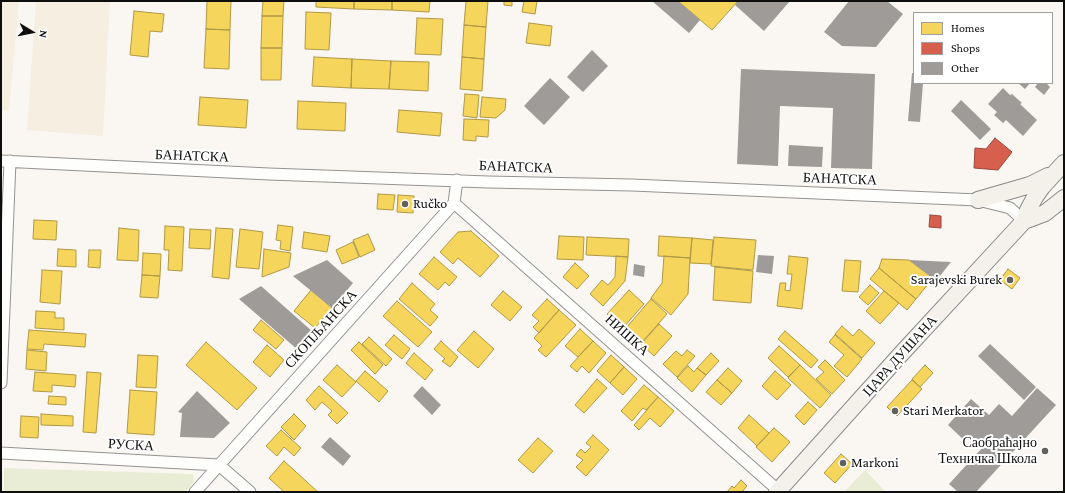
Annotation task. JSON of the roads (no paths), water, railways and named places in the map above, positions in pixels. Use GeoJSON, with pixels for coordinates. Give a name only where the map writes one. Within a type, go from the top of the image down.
{"type":"FeatureCollection","features":[{"type":"Feature","properties":{"kind":"main road"},"geometry":{"type":"LineString","coordinates":[[978,200],[1030,185],[1060,167]]}},
{"type":"Feature","properties":{"kind":"main road","name":"ЦАРА ДУШАНА"},"geometry":{"type":"LineString","coordinates":[[778,491],[901,354],[1024,221],[1035,197],[1060,167]]}},
{"type":"Feature","properties":{"kind":"main road","name":"ЦАРА ДУШАНА"},"geometry":{"type":"LineString","coordinates":[[1024,221],[1045,213],[1064,198]]}},
{"type":"Feature","properties":{"kind":"street","name":"БАНАТСКА"},"geometry":{"type":"LineString","coordinates":[[6,161],[186,171],[632,185],[978,200],[1010,208],[1024,221]]}},
{"type":"Feature","properties":{"kind":"street"},"geometry":{"type":"LineString","coordinates":[[1,383],[6,161]]}},
{"type":"Feature","properties":{"kind":"street"},"geometry":{"type":"LineString","coordinates":[[454,203],[457,180]]}},
{"type":"Feature","properties":{"kind":"street","name":"СКОПЉАНСКА"},"geometry":{"type":"LineString","coordinates":[[195,492],[454,203]]}},
{"type":"Feature","properties":{"kind":"street","name":"НИШКА"},"geometry":{"type":"LineString","coordinates":[[454,203],[778,491]]}},
{"type":"Feature","properties":{"kind":"street","name":"РУСКА"},"geometry":{"type":"LineString","coordinates":[[1,453],[219,465]]}},
{"type":"Feature","properties":{"kind":"street"},"geometry":{"type":"LineString","coordinates":[[219,465],[250,492]]}},
{"type":"Feature","properties":{"kind":"place","name":"Ručko"},"geometry":{"type":"Point","coordinates":[405,204]}},
{"type":"Feature","properties":{"kind":"place","name":"Sarajevski Burek"},"geometry":{"type":"Point","coordinates":[1010,280]}},
{"type":"Feature","properties":{"kind":"place","name":"Stari Merkator"},"geometry":{"type":"Point","coordinates":[895,411]}},
{"type":"Feature","properties":{"kind":"place","name":"Саобраћајно Техничка Школа"},"geometry":{"type":"Point","coordinates":[1045,451]}},
{"type":"Feature","properties":{"kind":"place","name":"Markoni"},"geometry":{"type":"Point","coordinates":[843,463]}}]}
